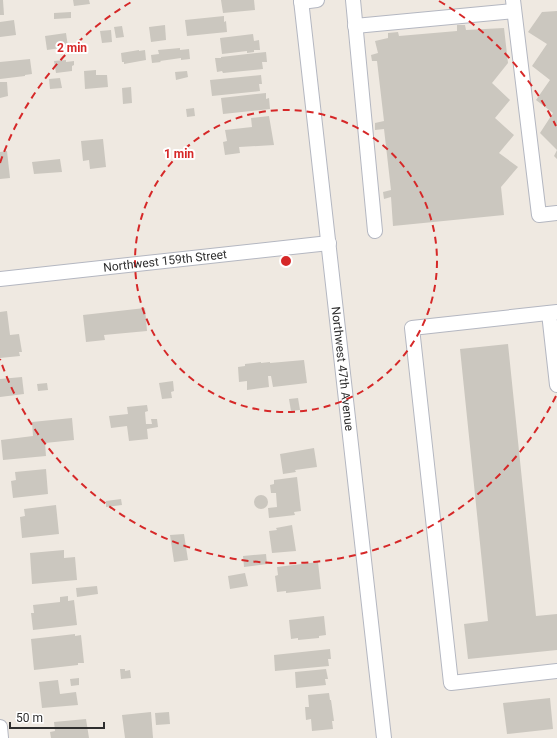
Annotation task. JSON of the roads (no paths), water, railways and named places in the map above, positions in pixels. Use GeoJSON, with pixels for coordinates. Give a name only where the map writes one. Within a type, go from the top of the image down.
{"type":"FeatureCollection","features":[{"type":"Feature","properties":{"kind":"street"},"geometry":{"type":"LineString","coordinates":[[301,1],[317,0]]}},
{"type":"Feature","properties":{"kind":"street"},"geometry":{"type":"LineString","coordinates":[[353,0],[375,231]]}},
{"type":"Feature","properties":{"kind":"street","name":"Northwest 47th Avenue"},"geometry":{"type":"LineString","coordinates":[[301,1],[384,738]]}},
{"type":"Feature","properties":{"kind":"street"},"geometry":{"type":"LineString","coordinates":[[355,26],[513,5],[539,215],[557,213]]}},
{"type":"Feature","properties":{"kind":"street","name":"Northwest 159th Street"},"geometry":{"type":"LineString","coordinates":[[0,279],[329,243]]}},
{"type":"Feature","properties":{"kind":"street"},"geometry":{"type":"LineString","coordinates":[[557,385],[553,313],[412,328],[451,683],[557,671]]}},
{"type":"Feature","properties":{"kind":"street"},"geometry":{"type":"LineString","coordinates":[[0,726],[1,738]]}}]}
